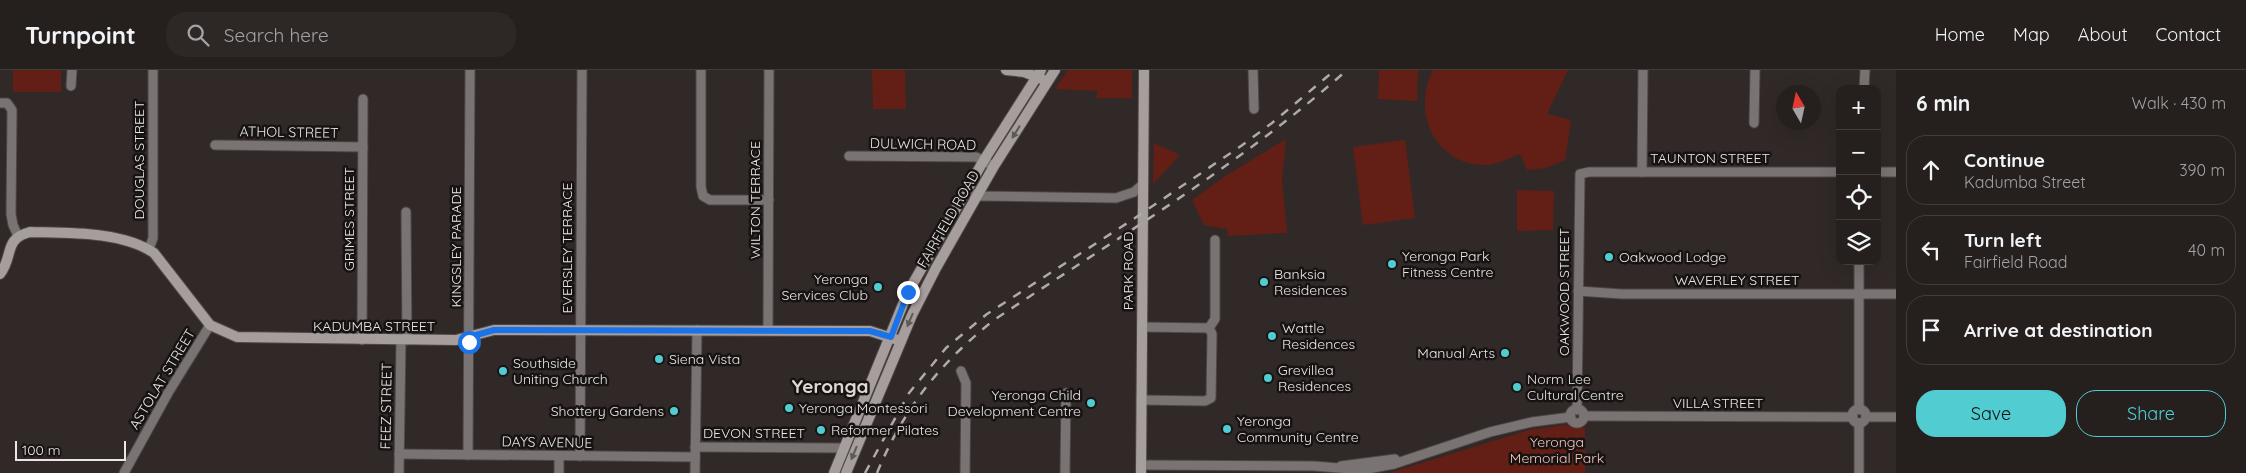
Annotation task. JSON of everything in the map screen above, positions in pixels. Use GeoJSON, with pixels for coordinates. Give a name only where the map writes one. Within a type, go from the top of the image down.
{"type":"FeatureCollection","features":[{"type":"Feature","properties":{"kind":"street"},"geometry":{"type":"LineString","coordinates":[[71,86],[72,70]]}},
{"type":"Feature","properties":{"kind":"street","name":"DOUGLAS STREET"},"geometry":{"type":"LineString","coordinates":[[149,249],[152,242],[153,229],[153,70]]}},
{"type":"Feature","properties":{"kind":"street","name":"KINGSLEY PARADE"},"geometry":{"type":"LineString","coordinates":[[468,455],[470,70]]}},
{"type":"Feature","properties":{"kind":"street","name":"EVERSLEY TERRACE"},"geometry":{"type":"LineString","coordinates":[[580,456],[582,70]]}},
{"type":"Feature","properties":{"kind":"street"},"geometry":{"type":"LineString","coordinates":[[701,70],[701,187],[703,196],[710,200],[769,200]]}},
{"type":"Feature","properties":{"kind":"street","name":"WILTON TERRACE"},"geometry":{"type":"LineString","coordinates":[[768,330],[769,70]]}},
{"type":"Feature","properties":{"kind":"street"},"geometry":{"type":"LineString","coordinates":[[1006,70],[1039,73],[1048,82]]}},
{"type":"Feature","properties":{"kind":"street","name":"FAIRFIELD ROAD"},"geometry":{"type":"LineString","coordinates":[[846,473],[901,342],[936,268],[994,166],[1055,70]]}},
{"type":"Feature","properties":{"kind":"street","name":"PARK ROAD"},"geometry":{"type":"LineString","coordinates":[[1141,469],[1144,70]]}},
{"type":"Feature","properties":{"kind":"street"},"geometry":{"type":"LineString","coordinates":[[1254,70],[1254,108]]}},
{"type":"Feature","properties":{"kind":"street"},"geometry":{"type":"LineString","coordinates":[[1642,70],[1642,172]]}},
{"type":"Feature","properties":{"kind":"street"},"geometry":{"type":"LineString","coordinates":[[1754,123],[1755,70]]}},
{"type":"Feature","properties":{"kind":"street"},"geometry":{"type":"LineString","coordinates":[[1864,85],[1865,70]]}},
{"type":"Feature","properties":{"kind":"street","name":"FAIRFIELD ROAD"},"geometry":{"type":"LineString","coordinates":[[834,473],[912,284],[984,160],[1039,73]]}},
{"type":"Feature","properties":{"kind":"street","name":"GRIMES STREET"},"geometry":{"type":"LineString","coordinates":[[362,340],[363,99]]}},
{"type":"Feature","properties":{"kind":"street"},"geometry":{"type":"LineString","coordinates":[[0,103],[8,103],[12,110],[11,214],[18,236]]}},
{"type":"Feature","properties":{"kind":"street","name":"ATHOL STREET"},"geometry":{"type":"LineString","coordinates":[[215,145],[363,146]]}},
{"type":"Feature","properties":{"kind":"street","name":"DULWICH ROAD"},"geometry":{"type":"LineString","coordinates":[[848,156],[968,157],[984,160],[994,166]]}},
{"type":"Feature","properties":{"kind":"street","name":"TAUNTON STREET"},"geometry":{"type":"LineString","coordinates":[[1580,174],[1584,172],[1836,172]]}},
{"type":"Feature","properties":{"kind":"street"},"geometry":{"type":"LineString","coordinates":[[1881,172],[1896,172]]}},
{"type":"Feature","properties":{"kind":"street","name":"OAKWOOD STREET"},"geometry":{"type":"LineString","coordinates":[[1580,174],[1578,291],[1581,413]]}},
{"type":"Feature","properties":{"kind":"street"},"geometry":{"type":"LineString","coordinates":[[966,192],[978,196],[1116,198],[1134,192],[1142,184]]}},
{"type":"Feature","properties":{"kind":"street","name":"FEEZ STREET"},"geometry":{"type":"LineString","coordinates":[[400,473],[406,212]]}},
{"type":"Feature","properties":{"kind":"street"},"geometry":{"type":"LineString","coordinates":[[0,274],[10,246],[18,236],[30,232],[90,233],[149,249]]}},
{"type":"Feature","properties":{"kind":"street"},"geometry":{"type":"LineString","coordinates":[[1209,328],[1215,319],[1215,240]]}},
{"type":"Feature","properties":{"kind":"street","name":"KADUMBA STREET"},"geometry":{"type":"LineString","coordinates":[[149,249],[210,325],[237,338],[456,340],[494,330],[768,330],[870,331],[901,342]]}},
{"type":"Feature","properties":{"kind":"street"},"geometry":{"type":"LineString","coordinates":[[1859,265],[1859,473]]}},
{"type":"Feature","properties":{"kind":"street","name":"WAVERLEY STREET"},"geometry":{"type":"LineString","coordinates":[[1578,291],[1622,294],[1896,294]]}},
{"type":"Feature","properties":{"kind":"street","name":"ASTOLAT STREET"},"geometry":{"type":"LineString","coordinates":[[124,473],[168,393],[210,325]]}},
{"type":"Feature","properties":{"kind":"street"},"geometry":{"type":"LineString","coordinates":[[1142,327],[1209,328]]}},
{"type":"Feature","properties":{"kind":"street"},"geometry":{"type":"LineString","coordinates":[[1141,400],[1205,401],[1211,398],[1212,334],[1209,328]]}},
{"type":"Feature","properties":{"kind":"street"},"geometry":{"type":"LineString","coordinates":[[695,473],[697,330]]}},
{"type":"Feature","properties":{"kind":"street"},"geometry":{"type":"LineString","coordinates":[[961,371],[966,383],[965,473]]}},
{"type":"Feature","properties":{"kind":"street"},"geometry":{"type":"LineString","coordinates":[[1065,473],[1066,393]]}},
{"type":"Feature","properties":{"kind":"street","name":"VILLA STREET"},"geometry":{"type":"LineString","coordinates":[[1141,469],[1336,467],[1410,458],[1490,432],[1532,422],[1571,417],[1574,422],[1579,423],[1581,413],[1896,417]]}},
{"type":"Feature","properties":{"kind":"street","name":"DEVON STREET"},"geometry":{"type":"LineString","coordinates":[[695,447],[844,448]]}},
{"type":"Feature","properties":{"kind":"street","name":"DAYS AVENUE"},"geometry":{"type":"LineString","coordinates":[[400,454],[695,457]]}},
{"type":"Feature","properties":{"kind":"street"},"geometry":{"type":"LineString","coordinates":[[559,456],[559,473]]}},
{"type":"Feature","properties":{"kind":"green space"},"geometry":{"type":"Polygon","coordinates":[[[13,70],[61,70],[61,92],[13,92],[13,70]]]}},
{"type":"Feature","properties":{"kind":"green space"},"geometry":{"type":"Polygon","coordinates":[[[872,70],[905,70],[906,109],[873,109],[872,70]]]}},
{"type":"Feature","properties":{"kind":"green space"},"geometry":{"type":"Polygon","coordinates":[[[1068,70],[1132,70],[1132,98],[1096,98],[1098,91],[1055,89],[1068,70]]]}},
{"type":"Feature","properties":{"kind":"green space"},"geometry":{"type":"Polygon","coordinates":[[[1379,70],[1418,70],[1417,101],[1378,99],[1379,70]]]}},
{"type":"Feature","properties":{"kind":"green space"},"geometry":{"type":"Polygon","coordinates":[[[1433,70],[1568,70],[1547,114],[1571,120],[1565,160],[1546,168],[1527,170],[1520,154],[1487,165],[1469,163],[1454,156],[1441,146],[1432,134],[1427,119],[1425,103],[1427,86],[1433,70]]]}},
{"type":"Feature","properties":{"kind":"green space"},"geometry":{"type":"Polygon","coordinates":[[[1286,139],[1282,180],[1287,233],[1228,236],[1227,229],[1204,225],[1192,200],[1224,177],[1286,139]]]}},
{"type":"Feature","properties":{"kind":"green space"},"geometry":{"type":"Polygon","coordinates":[[[1405,140],[1415,218],[1363,225],[1353,147],[1405,140]]]}},
{"type":"Feature","properties":{"kind":"green space"},"geometry":{"type":"Polygon","coordinates":[[[1154,143],[1180,155],[1153,184],[1154,143]]]}},
{"type":"Feature","properties":{"kind":"green space"},"geometry":{"type":"Polygon","coordinates":[[[1517,190],[1554,191],[1553,230],[1517,231],[1517,190]]]}},
{"type":"Feature","properties":{"kind":"green space","name":"Yeronga Memorial Park"},"geometry":{"type":"Polygon","coordinates":[[[1566,425],[1585,428],[1585,473],[1389,473],[1529,430],[1566,425]]]}},
{"type":"Feature","properties":{"kind":"railway"},"geometry":{"type":"LineString","coordinates":[[865,473],[909,393],[946,348],[987,314],[1132,220],[1241,146],[1272,123],[1335,70]]}},
{"type":"Feature","properties":{"kind":"railway"},"geometry":{"type":"LineString","coordinates":[[877,473],[911,408],[940,371],[974,337],[994,320],[1219,170],[1306,105],[1347,70]]}},
{"type":"Feature","properties":{"kind":"place","name":"Oakwood Lodge"},"geometry":{"type":"Point","coordinates":[1609,257]}},
{"type":"Feature","properties":{"kind":"place","name":"Yeronga Park Fitness Centre"},"geometry":{"type":"Point","coordinates":[1392,264]}},
{"type":"Feature","properties":{"kind":"place","name":"Banksia Residences"},"geometry":{"type":"Point","coordinates":[1264,282]}},
{"type":"Feature","properties":{"kind":"place","name":"Yeronga Services Club"},"geometry":{"type":"Point","coordinates":[878,287]}},
{"type":"Feature","properties":{"kind":"place","name":"Wattle Residences"},"geometry":{"type":"Point","coordinates":[1272,336]}},
{"type":"Feature","properties":{"kind":"place","name":"Manual Arts"},"geometry":{"type":"Point","coordinates":[1505,353]}},
{"type":"Feature","properties":{"kind":"place","name":"Siena Vista"},"geometry":{"type":"Point","coordinates":[659,359]}},
{"type":"Feature","properties":{"kind":"place","name":"Southside Uniting Church"},"geometry":{"type":"Point","coordinates":[503,371]}},
{"type":"Feature","properties":{"kind":"place","name":"Grevillea Residences"},"geometry":{"type":"Point","coordinates":[1268,378]}},
{"type":"Feature","properties":{"kind":"place","name":"Norm Lee Cultural Centre"},"geometry":{"type":"Point","coordinates":[1517,387]}},
{"type":"Feature","properties":{"kind":"place","name":"Yeronga Child Development Centre"},"geometry":{"type":"Point","coordinates":[1091,403]}},
{"type":"Feature","properties":{"kind":"place","name":"Yeronga Montessori"},"geometry":{"type":"Point","coordinates":[789,408]}},
{"type":"Feature","properties":{"kind":"place","name":"Shottery Gardens"},"geometry":{"type":"Point","coordinates":[674,411]}},
{"type":"Feature","properties":{"kind":"place","name":"Yeronga Community Centre"},"geometry":{"type":"Point","coordinates":[1227,429]}},
{"type":"Feature","properties":{"kind":"place","name":"Reformer Pilates"},"geometry":{"type":"Point","coordinates":[821,430]}},
{"type":"Feature","properties":{"kind":"district","name":"Yeronga"},"geometry":{"type":"Point","coordinates":[830,386]}},
{"type":"Feature","properties":{"kind":"route"},"geometry":{"type":"LineString","coordinates":[[469,342],[469,337],[494,330],[870,331],[891,337],[908,292]]}}]}
